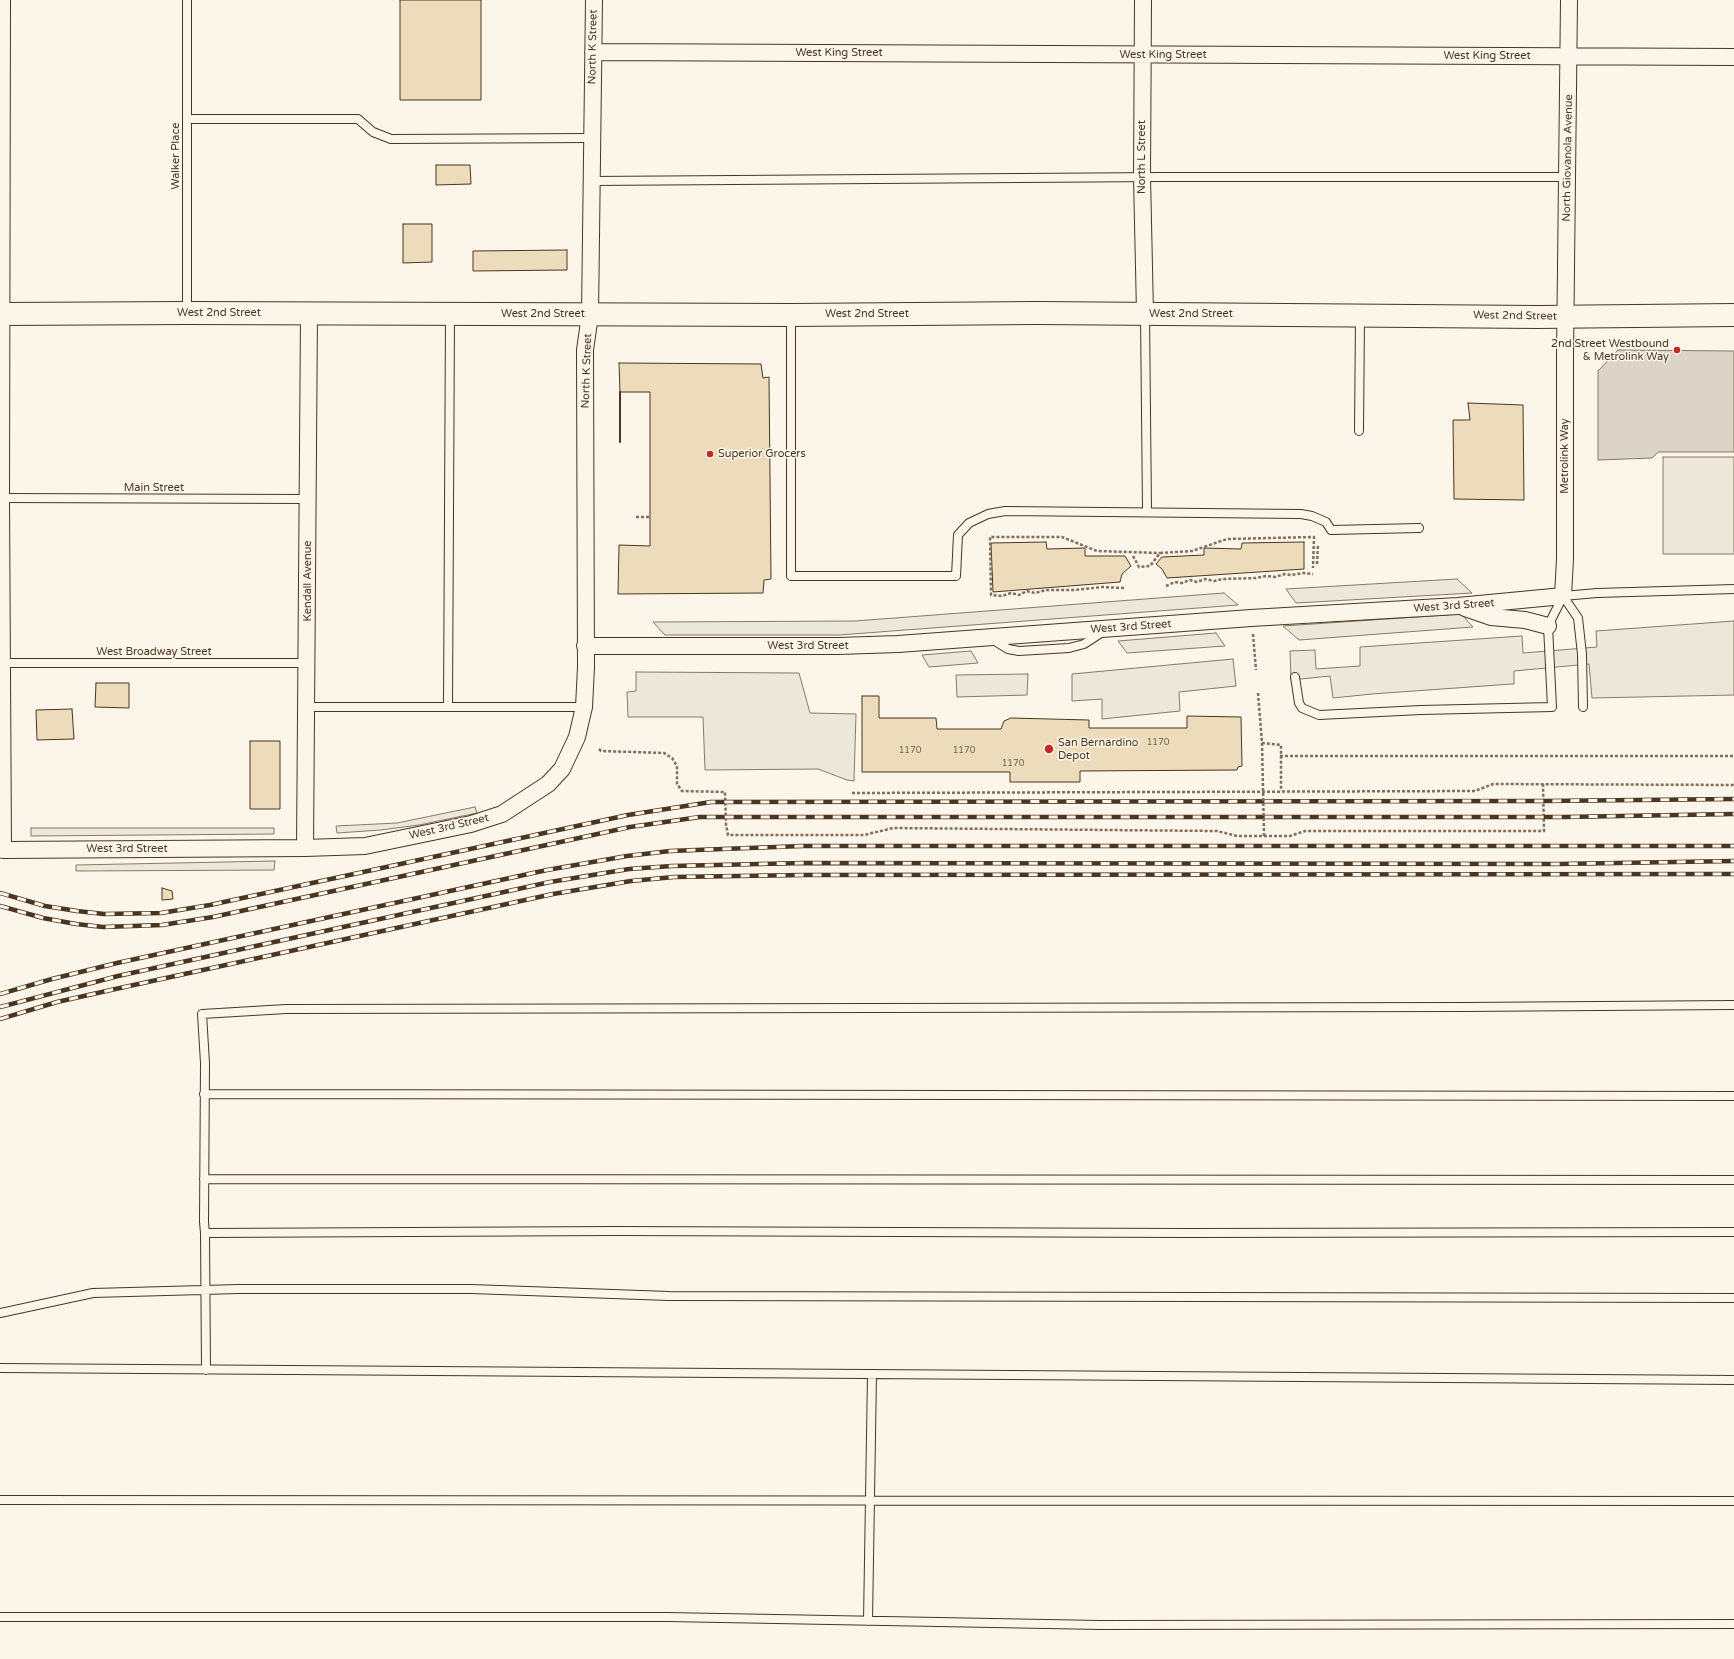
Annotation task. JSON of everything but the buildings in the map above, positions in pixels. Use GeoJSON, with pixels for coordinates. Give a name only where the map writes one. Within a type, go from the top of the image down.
{"type":"FeatureCollection","features":[{"type":"Feature","properties":{"kind":"main road","name":"West 2nd Street"},"geometry":{"type":"LineString","coordinates":[[1,314],[1145,313],[1565,317],[1734,314]]}},
{"type":"Feature","properties":{"kind":"street"},"geometry":{"type":"LineString","coordinates":[[1,663],[0,498],[2,0]]}},
{"type":"Feature","properties":{"kind":"street","name":"North K Street"},"geometry":{"type":"LineString","coordinates":[[586,646],[585,350],[590,314],[594,0]]}},
{"type":"Feature","properties":{"kind":"street","name":"North L Street"},"geometry":{"type":"LineString","coordinates":[[1143,0],[1142,177],[1145,313]]}},
{"type":"Feature","properties":{"kind":"street","name":"North Giovanola Avenue"},"geometry":{"type":"LineString","coordinates":[[1565,317],[1570,56],[1569,0]]}},
{"type":"Feature","properties":{"kind":"street","name":"West King Street"},"geometry":{"type":"LineString","coordinates":[[593,52],[1734,57]]}},
{"type":"Feature","properties":{"kind":"street","name":"Kendall Avenue"},"geometry":{"type":"LineString","coordinates":[[305,848],[309,499],[309,314]]}},
{"type":"Feature","properties":{"kind":"street","name":"Metrolink Way"},"geometry":{"type":"LineString","coordinates":[[1563,596],[1565,559],[1565,317]]}},
{"type":"Feature","properties":{"kind":"street","name":"West 3rd Street"},"geometry":{"type":"LineString","coordinates":[[1,663],[3,850],[305,848],[365,846],[471,824],[502,814],[548,784],[562,769],[577,737],[584,707],[586,646],[838,646],[1106,630],[1251,618],[1458,606],[1563,596]]}},
{"type":"Feature","properties":{"kind":"street"},"geometry":{"type":"LineString","coordinates":[[1458,606],[1490,617],[1525,620],[1548,626]]}},
{"type":"Feature","properties":{"kind":"lane","name":"Walker Place"},"geometry":{"type":"LineString","coordinates":[[187,0],[187,313]]}},
{"type":"Feature","properties":{"kind":"lane"},"geometry":{"type":"LineString","coordinates":[[187,119],[358,119],[373,132],[391,139],[592,138]]}},
{"type":"Feature","properties":{"kind":"lane"},"geometry":{"type":"LineString","coordinates":[[591,181],[1142,177],[1568,177]]}},
{"type":"Feature","properties":{"kind":"lane"},"geometry":{"type":"LineString","coordinates":[[1145,313],[1147,511]]}},
{"type":"Feature","properties":{"kind":"lane"},"geometry":{"type":"LineString","coordinates":[[448,707],[450,314]]}},
{"type":"Feature","properties":{"kind":"lane"},"geometry":{"type":"LineString","coordinates":[[791,314],[791,576],[956,576],[958,535],[968,522],[988,514],[1005,511],[1147,511],[1301,514],[1312,516],[1326,522],[1331,530],[1419,528]]}},
{"type":"Feature","properties":{"kind":"lane"},"geometry":{"type":"LineString","coordinates":[[1360,315],[1360,431]]}},
{"type":"Feature","properties":{"kind":"lane","name":"Main Street"},"geometry":{"type":"LineString","coordinates":[[0,498],[309,499]]}},
{"type":"Feature","properties":{"kind":"lane","name":"West 3rd Street"},"geometry":{"type":"LineString","coordinates":[[1563,596],[1597,592],[1734,589]]}},
{"type":"Feature","properties":{"kind":"lane"},"geometry":{"type":"LineString","coordinates":[[1563,596],[1578,618],[1583,707]]}},
{"type":"Feature","properties":{"kind":"lane","name":"Metrolink Way"},"geometry":{"type":"LineString","coordinates":[[1295,678],[1299,703],[1302,708],[1319,715],[1421,710],[1552,707],[1548,626],[1563,596]]}},
{"type":"Feature","properties":{"kind":"lane","name":"West Broadway Street"},"geometry":{"type":"LineString","coordinates":[[1,663],[307,663]]}},
{"type":"Feature","properties":{"kind":"lane"},"geometry":{"type":"LineString","coordinates":[[307,707],[584,707]]}},
{"type":"Feature","properties":{"kind":"lane"},"geometry":{"type":"LineString","coordinates":[[206,1370],[202,1014],[286,1009],[1447,1008],[1734,1005]]}},
{"type":"Feature","properties":{"kind":"lane"},"geometry":{"type":"LineString","coordinates":[[204,1094],[1734,1096]]}},
{"type":"Feature","properties":{"kind":"lane"},"geometry":{"type":"LineString","coordinates":[[204,1179],[1734,1180]]}},
{"type":"Feature","properties":{"kind":"lane"},"geometry":{"type":"LineString","coordinates":[[205,1233],[615,1231],[1172,1233],[1734,1232]]}},
{"type":"Feature","properties":{"kind":"lane"},"geometry":{"type":"LineString","coordinates":[[0,1313],[93,1293],[206,1290],[471,1290],[670,1296],[1734,1298]]}},
{"type":"Feature","properties":{"kind":"lane"},"geometry":{"type":"LineString","coordinates":[[0,1368],[1734,1380]]}},
{"type":"Feature","properties":{"kind":"lane"},"geometry":{"type":"LineString","coordinates":[[868,1621],[872,1374]]}},
{"type":"Feature","properties":{"kind":"lane"},"geometry":{"type":"LineString","coordinates":[[0,1500],[1734,1501]]}},
{"type":"Feature","properties":{"kind":"lane"},"geometry":{"type":"LineString","coordinates":[[0,1617],[667,1617],[1101,1625],[1734,1624]]}},
{"type":"Feature","properties":{"kind":"path"},"geometry":{"type":"LineString","coordinates":[[636,516],[650,517]]}},
{"type":"Feature","properties":{"kind":"path"},"geometry":{"type":"LineString","coordinates":[[1124,588],[1102,586],[1076,590],[1046,590],[1035,593],[1028,591],[1019,595],[1011,593],[1002,596],[991,595],[990,537],[1062,537],[1097,551],[1160,553],[1192,551],[1226,539],[1314,538],[1313,568]]}},
{"type":"Feature","properties":{"kind":"path"},"geometry":{"type":"LineString","coordinates":[[1317,564],[1318,544]]}},
{"type":"Feature","properties":{"kind":"path"},"geometry":{"type":"LineString","coordinates":[[1133,556],[1139,567],[1150,566],[1160,553]]}},
{"type":"Feature","properties":{"kind":"path"},"geometry":{"type":"LineString","coordinates":[[1166,586],[1175,582],[1182,583],[1190,580],[1197,582],[1205,579],[1214,581],[1266,576],[1275,577],[1286,574],[1313,574]]}},
{"type":"Feature","properties":{"kind":"path"},"geometry":{"type":"LineString","coordinates":[[1253,631],[1256,670]]}},
{"type":"Feature","properties":{"kind":"path"},"geometry":{"type":"LineString","coordinates":[[1258,693],[1262,743],[1264,836]]}},
{"type":"Feature","properties":{"kind":"path"},"geometry":{"type":"LineString","coordinates":[[1262,743],[1281,745],[1281,791]]}},
{"type":"Feature","properties":{"kind":"path"},"geometry":{"type":"LineString","coordinates":[[599,749],[601,751],[664,753],[672,758],[677,766],[677,784],[682,791],[725,792],[726,825],[728,835],[864,835],[893,828],[1217,831],[1237,836],[1290,836],[1305,831],[1544,831],[1544,784]]}},
{"type":"Feature","properties":{"kind":"path"},"geometry":{"type":"LineString","coordinates":[[1280,756],[1734,756]]}},
{"type":"Feature","properties":{"kind":"path"},"geometry":{"type":"LineString","coordinates":[[852,793],[1475,790],[1493,784],[1734,785]]}},
{"type":"Feature","properties":{"kind":"shaded area"},"geometry":{"type":"Polygon","coordinates":[[[1618,350],[1734,351],[1734,452],[1658,452],[1652,458],[1598,460],[1598,371],[1618,350]]]}},
{"type":"Feature","properties":{"kind":"shaded area"},"geometry":{"type":"Polygon","coordinates":[[[1663,457],[1734,457],[1734,554],[1663,554],[1663,457]]]}},
{"type":"Feature","properties":{"kind":"shaded area"},"geometry":{"type":"Polygon","coordinates":[[[1457,579],[1472,593],[1296,603],[1286,589],[1457,579]]]}},
{"type":"Feature","properties":{"kind":"shaded area"},"geometry":{"type":"Polygon","coordinates":[[[1224,593],[1238,605],[839,635],[665,635],[653,622],[855,621],[1224,593]]]}},
{"type":"Feature","properties":{"kind":"shaded area"},"geometry":{"type":"Polygon","coordinates":[[[1461,614],[1473,627],[1299,640],[1283,626],[1461,614]]]}},
{"type":"Feature","properties":{"kind":"shaded area"},"geometry":{"type":"Polygon","coordinates":[[[1734,621],[1734,695],[1592,698],[1589,664],[1514,671],[1514,684],[1333,698],[1330,676],[1291,680],[1290,651],[1315,650],[1316,669],[1360,666],[1360,647],[1522,636],[1523,653],[1597,647],[1596,631],[1734,621]]]}},
{"type":"Feature","properties":{"kind":"shaded area"},"geometry":{"type":"Polygon","coordinates":[[[1216,633],[1225,646],[1127,653],[1118,641],[1216,633]]]}},
{"type":"Feature","properties":{"kind":"shaded area"},"geometry":{"type":"Polygon","coordinates":[[[971,651],[978,663],[929,667],[922,655],[971,651]]]}},
{"type":"Feature","properties":{"kind":"shaded area"},"geometry":{"type":"Polygon","coordinates":[[[1233,659],[1236,686],[1179,692],[1180,711],[1102,719],[1102,699],[1072,701],[1072,674],[1233,659]]]}},
{"type":"Feature","properties":{"kind":"shaded area"},"geometry":{"type":"Polygon","coordinates":[[[636,672],[799,673],[810,713],[856,714],[854,781],[847,780],[818,769],[705,770],[703,717],[628,717],[627,692],[636,691],[636,672]]]}},
{"type":"Feature","properties":{"kind":"shaded area"},"geometry":{"type":"Polygon","coordinates":[[[1028,674],[1027,695],[957,697],[956,675],[1028,674]]]}},
{"type":"Feature","properties":{"kind":"shaded area"},"geometry":{"type":"Polygon","coordinates":[[[475,807],[477,813],[419,825],[381,830],[337,833],[336,826],[397,823],[475,807]]]}},
{"type":"Feature","properties":{"kind":"shaded area"},"geometry":{"type":"Polygon","coordinates":[[[31,828],[274,828],[274,834],[31,836],[31,828]]]}},
{"type":"Feature","properties":{"kind":"shaded area"},"geometry":{"type":"Polygon","coordinates":[[[275,861],[274,870],[76,871],[76,865],[275,861]]]}},
{"type":"Feature","properties":{"kind":"railway"},"geometry":{"type":"LineString","coordinates":[[0,893],[45,906],[77,911],[104,914],[161,913],[210,905],[628,815],[711,802],[1543,801],[1734,799]]}},
{"type":"Feature","properties":{"kind":"railway"},"geometry":{"type":"LineString","coordinates":[[0,906],[43,918],[76,924],[103,927],[162,925],[213,917],[630,827],[700,817],[1565,817],[1734,814]]}},
{"type":"Feature","properties":{"kind":"railway"},"geometry":{"type":"LineString","coordinates":[[0,994],[117,963],[547,870],[627,856],[670,851],[802,846],[1734,846]]}},
{"type":"Feature","properties":{"kind":"railway"},"geometry":{"type":"LineString","coordinates":[[0,1007],[118,976],[550,882],[629,869],[672,866],[804,863],[1558,864],[1734,861]]}},
{"type":"Feature","properties":{"kind":"railway"},"geometry":{"type":"LineString","coordinates":[[0,1019],[57,1002],[553,894],[631,881],[674,877],[804,875],[1734,874]]}},
{"type":"Feature","properties":{"kind":"wall"},"geometry":{"type":"LineString","coordinates":[[620,392],[620,442]]}},
{"type":"Feature","properties":{"kind":"place","name":"2nd Street Westbound & Metrolink Way"},"geometry":{"type":"Point","coordinates":[1677,350]}},
{"type":"Feature","properties":{"kind":"place","name":"Superior Grocers"},"geometry":{"type":"Point","coordinates":[710,454]}},
{"type":"Feature","properties":{"kind":"place","name":"San Bernardino Depot"},"geometry":{"type":"Point","coordinates":[1049,749]}}]}
